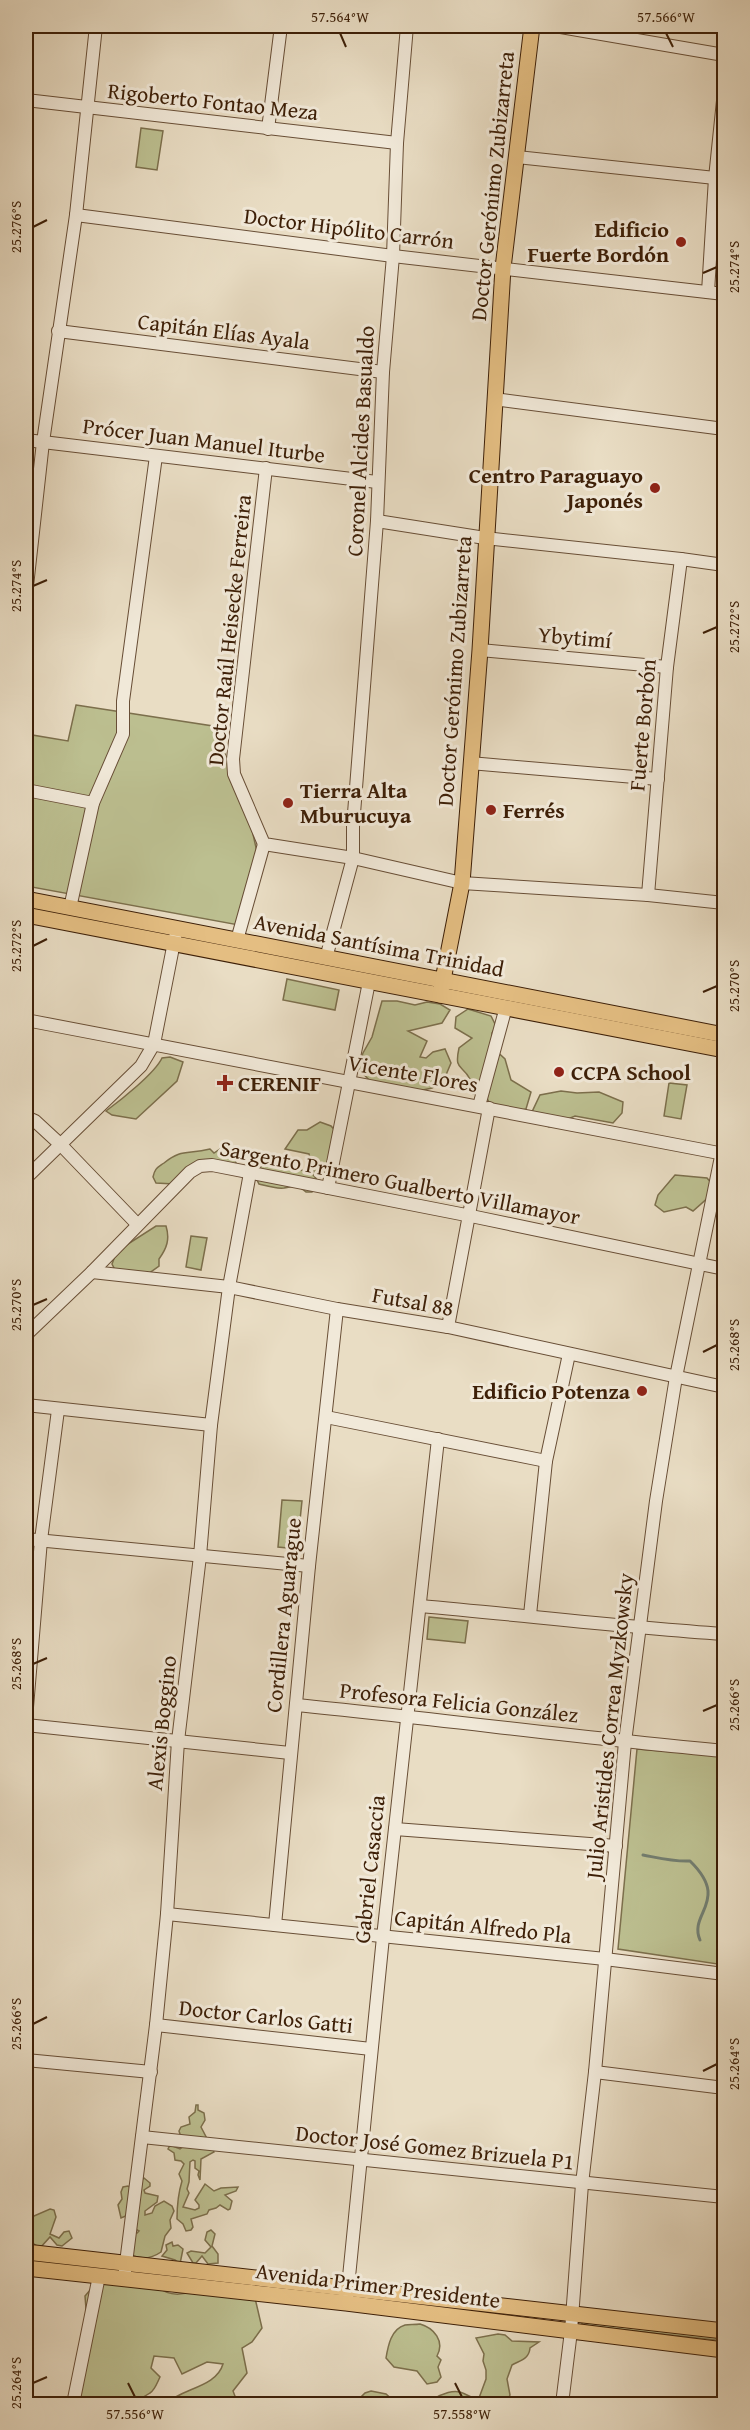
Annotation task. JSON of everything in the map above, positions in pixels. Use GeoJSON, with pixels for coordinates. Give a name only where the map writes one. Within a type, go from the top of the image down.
{"type":"FeatureCollection","features":[{"type":"Feature","properties":{"kind":"main road","name":"Doctor Gerónimo Zubizarreta"},"geometry":{"type":"LineString","coordinates":[[442,988],[462,883],[480,650],[503,268],[532,26]]}},
{"type":"Feature","properties":{"kind":"main road","name":"Avenida Santísima Trinidad"},"geometry":{"type":"LineString","coordinates":[[26,899],[369,982],[442,988],[724,1035]]}},
{"type":"Feature","properties":{"kind":"main road","name":"Avenida Santísima Trinidad"},"geometry":{"type":"LineString","coordinates":[[26,915],[175,936],[237,940],[326,958],[506,1007],[724,1050]]}},
{"type":"Feature","properties":{"kind":"main road","name":"Avenida Primer Presidente"},"geometry":{"type":"LineString","coordinates":[[26,2252],[125,2271],[572,2322],[724,2331]]}},
{"type":"Feature","properties":{"kind":"main road","name":"Avenida Primer Presidente"},"geometry":{"type":"LineString","coordinates":[[26,2268],[99,2276],[125,2271]]}},
{"type":"Feature","properties":{"kind":"main road","name":"Avenida Primer Presidente"},"geometry":{"type":"LineString","coordinates":[[572,2322],[724,2350]]}},
{"type":"Feature","properties":{"kind":"street"},"geometry":{"type":"LineString","coordinates":[[26,595],[43,442],[76,215],[96,26]]}},
{"type":"Feature","properties":{"kind":"street"},"geometry":{"type":"LineString","coordinates":[[268,129],[281,26]]}},
{"type":"Feature","properties":{"kind":"street","name":"Coronel Alcides Basualdo"},"geometry":{"type":"LineString","coordinates":[[326,958],[353,858],[353,826],[377,521],[377,482],[393,256],[397,143],[407,26]]}},
{"type":"Feature","properties":{"kind":"street"},"geometry":{"type":"LineString","coordinates":[[555,26],[724,55]]}},
{"type":"Feature","properties":{"kind":"street"},"geometry":{"type":"LineString","coordinates":[[708,292],[715,177],[724,91]]}},
{"type":"Feature","properties":{"kind":"street","name":"Rigoberto Fontao Meza"},"geometry":{"type":"LineString","coordinates":[[26,100],[397,143]]}},
{"type":"Feature","properties":{"kind":"street"},"geometry":{"type":"LineString","coordinates":[[517,157],[715,177]]}},
{"type":"Feature","properties":{"kind":"street","name":"Doctor Hipólito Carrón"},"geometry":{"type":"LineString","coordinates":[[76,215],[393,256],[724,294]]}},
{"type":"Feature","properties":{"kind":"street","name":"Capitán Elías Ayala"},"geometry":{"type":"LineString","coordinates":[[58,331],[383,372]]}},
{"type":"Feature","properties":{"kind":"street"},"geometry":{"type":"LineString","coordinates":[[494,399],[724,429]]}},
{"type":"Feature","properties":{"kind":"street","name":"Prócer Juan Manuel Iturbe"},"geometry":{"type":"LineString","coordinates":[[26,440],[377,482]]}},
{"type":"Feature","properties":{"kind":"street"},"geometry":{"type":"LineString","coordinates":[[70,908],[93,803],[123,734],[125,717],[123,701],[156,456]]}},
{"type":"Feature","properties":{"kind":"street","name":"Doctor Raúl Heisecke Ferreira"},"geometry":{"type":"LineString","coordinates":[[264,844],[234,774],[233,759],[266,468]]}},
{"type":"Feature","properties":{"kind":"street"},"geometry":{"type":"LineString","coordinates":[[377,521],[485,538],[724,565]]}},
{"type":"Feature","properties":{"kind":"street","name":"Fuerte Borbón"},"geometry":{"type":"LineString","coordinates":[[648,895],[667,667],[681,559]]}},
{"type":"Feature","properties":{"kind":"street","name":"Ybytimí"},"geometry":{"type":"LineString","coordinates":[[480,650],[667,667]]}},
{"type":"Feature","properties":{"kind":"street"},"geometry":{"type":"LineString","coordinates":[[470,763],[658,779]]}},
{"type":"Feature","properties":{"kind":"street"},"geometry":{"type":"LineString","coordinates":[[26,790],[93,803]]}},
{"type":"Feature","properties":{"kind":"street"},"geometry":{"type":"LineString","coordinates":[[237,940],[264,844],[353,858],[462,883],[648,895],[724,903]]}},
{"type":"Feature","properties":{"kind":"street"},"geometry":{"type":"LineString","coordinates":[[26,1178],[141,1066],[154,1044],[175,936]]}},
{"type":"Feature","properties":{"kind":"street"},"geometry":{"type":"LineString","coordinates":[[328,1188],[369,982]]}},
{"type":"Feature","properties":{"kind":"street"},"geometry":{"type":"LineString","coordinates":[[448,1327],[471,1216],[484,1107],[506,1007]]}},
{"type":"Feature","properties":{"kind":"street","name":"Vicente Flores"},"geometry":{"type":"LineString","coordinates":[[26,1020],[349,1084],[724,1150]]}},
{"type":"Feature","properties":{"kind":"street"},"geometry":{"type":"LineString","coordinates":[[26,1117],[35,1121],[61,1145],[137,1224]]}},
{"type":"Feature","properties":{"kind":"street","name":"Julio Aristides Correa Myzkowsky"},"geometry":{"type":"LineString","coordinates":[[562,2404],[572,2322],[582,2184],[595,2072],[625,1742],[676,1377],[698,1264],[724,1150]]}},
{"type":"Feature","properties":{"kind":"street","name":"Sargento Primero Gualberto Villamayor"},"geometry":{"type":"LineString","coordinates":[[26,1335],[92,1272],[189,1172],[212,1165],[724,1269]]}},
{"type":"Feature","properties":{"kind":"street","name":"Alexis Boggino"},"geometry":{"type":"LineString","coordinates":[[125,2271],[156,2025],[167,1914],[178,1741],[200,1556],[211,1425],[229,1287],[250,1173]]}},
{"type":"Feature","properties":{"kind":"street","name":"Futsal 88"},"geometry":{"type":"LineString","coordinates":[[92,1272],[229,1287],[338,1309],[448,1327],[724,1387]]}},
{"type":"Feature","properties":{"kind":"street","name":"Cordillera Aguarague"},"geometry":{"type":"LineString","coordinates":[[274,1925],[309,1566],[338,1309]]}},
{"type":"Feature","properties":{"kind":"street"},"geometry":{"type":"LineString","coordinates":[[530,1615],[546,1461],[569,1354]]}},
{"type":"Feature","properties":{"kind":"street"},"geometry":{"type":"LineString","coordinates":[[26,1405],[211,1425]]}},
{"type":"Feature","properties":{"kind":"street"},"geometry":{"type":"LineString","coordinates":[[26,1719],[41,1540],[58,1410]]}},
{"type":"Feature","properties":{"kind":"street"},"geometry":{"type":"LineString","coordinates":[[326,1418],[546,1461]]}},
{"type":"Feature","properties":{"kind":"street","name":"Gabriel Casaccia"},"geometry":{"type":"LineString","coordinates":[[347,2296],[382,1937],[438,1439]]}},
{"type":"Feature","properties":{"kind":"street"},"geometry":{"type":"LineString","coordinates":[[26,1539],[309,1566]]}},
{"type":"Feature","properties":{"kind":"street"},"geometry":{"type":"LineString","coordinates":[[420,1606],[724,1634]]}},
{"type":"Feature","properties":{"kind":"street","name":"Profesora Felicia González"},"geometry":{"type":"LineString","coordinates":[[296,1705],[724,1751]]}},
{"type":"Feature","properties":{"kind":"street"},"geometry":{"type":"LineString","coordinates":[[26,1725],[290,1753]]}},
{"type":"Feature","properties":{"kind":"street"},"geometry":{"type":"LineString","coordinates":[[395,1828],[616,1846]]}},
{"type":"Feature","properties":{"kind":"street","name":"Capitán Alfredo Pla"},"geometry":{"type":"LineString","coordinates":[[167,1914],[605,1959],[724,1974]]}},
{"type":"Feature","properties":{"kind":"street","name":"Doctor Carlos Gatti"},"geometry":{"type":"LineString","coordinates":[[156,2025],[371,2049]]}},
{"type":"Feature","properties":{"kind":"street"},"geometry":{"type":"LineString","coordinates":[[26,2060],[151,2072]]}},
{"type":"Feature","properties":{"kind":"street"},"geometry":{"type":"LineString","coordinates":[[595,2072],[724,2088]]}},
{"type":"Feature","properties":{"kind":"street","name":"Doctor José Gomez Brizuela P1"},"geometry":{"type":"LineString","coordinates":[[141,2137],[724,2198]]}},
{"type":"Feature","properties":{"kind":"street"},"geometry":{"type":"LineString","coordinates":[[73,2404],[99,2276]]}},
{"type":"Feature","properties":{"kind":"green space"},"geometry":{"type":"Polygon","coordinates":[[[141,128],[163,131],[157,170],[136,167],[141,128]]]}},
{"type":"Feature","properties":{"kind":"green space"},"geometry":{"type":"Polygon","coordinates":[[[76,705],[213,726],[246,803],[259,861],[244,926],[26,886],[26,734],[68,741],[76,705]]]}},
{"type":"Feature","properties":{"kind":"green space"},"geometry":{"type":"Polygon","coordinates":[[[287,979],[339,990],[335,1010],[283,1000],[287,979]]]}},
{"type":"Feature","properties":{"kind":"green space"},"geometry":{"type":"Polygon","coordinates":[[[382,1001],[397,1001],[415,1005],[427,1002],[440,1004],[450,1010],[442,1023],[408,1031],[427,1041],[420,1057],[426,1058],[433,1052],[445,1049],[451,1063],[443,1082],[432,1088],[414,1092],[370,1081],[358,1068],[372,1037],[382,1001]]]}},
{"type":"Feature","properties":{"kind":"green space"},"geometry":{"type":"Polygon","coordinates":[[[468,1009],[491,1016],[496,1026],[492,1033],[492,1047],[505,1059],[511,1080],[531,1092],[526,1109],[515,1112],[493,1109],[485,1095],[473,1094],[470,1079],[457,1060],[459,1048],[472,1038],[455,1028],[456,1017],[468,1009]]]}},
{"type":"Feature","properties":{"kind":"green space"},"geometry":{"type":"Polygon","coordinates":[[[170,1057],[183,1062],[177,1081],[136,1119],[112,1115],[106,1111],[145,1078],[162,1058],[170,1057]]]}},
{"type":"Feature","properties":{"kind":"green space"},"geometry":{"type":"Polygon","coordinates":[[[669,1083],[687,1085],[681,1119],[664,1116],[669,1083]]]}},
{"type":"Feature","properties":{"kind":"green space"},"geometry":{"type":"Polygon","coordinates":[[[561,1091],[599,1092],[623,1102],[622,1113],[613,1123],[575,1116],[549,1127],[538,1122],[531,1114],[540,1095],[561,1091]]]}},
{"type":"Feature","properties":{"kind":"green space"},"geometry":{"type":"Polygon","coordinates":[[[320,1122],[331,1126],[340,1136],[330,1172],[321,1177],[315,1175],[309,1154],[285,1149],[298,1130],[307,1130],[320,1122]]]}},
{"type":"Feature","properties":{"kind":"green space"},"geometry":{"type":"Polygon","coordinates":[[[210,1149],[214,1153],[220,1149],[234,1152],[236,1163],[217,1170],[191,1170],[174,1184],[156,1183],[153,1177],[156,1170],[170,1158],[210,1149]]]}},
{"type":"Feature","properties":{"kind":"green space"},"geometry":{"type":"Polygon","coordinates":[[[262,1165],[311,1172],[318,1181],[312,1192],[306,1192],[296,1186],[278,1188],[259,1184],[255,1176],[262,1165]]]}},
{"type":"Feature","properties":{"kind":"green space"},"geometry":{"type":"Polygon","coordinates":[[[675,1175],[707,1178],[713,1185],[711,1195],[693,1211],[686,1207],[664,1212],[655,1205],[658,1195],[675,1175]]]}},
{"type":"Feature","properties":{"kind":"green space"},"geometry":{"type":"Polygon","coordinates":[[[156,1226],[166,1226],[168,1235],[166,1247],[159,1259],[159,1266],[148,1274],[116,1272],[112,1264],[117,1251],[156,1226]]]}},
{"type":"Feature","properties":{"kind":"green space"},"geometry":{"type":"Polygon","coordinates":[[[191,1236],[207,1238],[201,1270],[186,1267],[191,1236]]]}},
{"type":"Feature","properties":{"kind":"green space"},"geometry":{"type":"Polygon","coordinates":[[[282,1500],[302,1501],[297,1549],[278,1547],[282,1500]]]}},
{"type":"Feature","properties":{"kind":"green space"},"geometry":{"type":"Polygon","coordinates":[[[429,1617],[468,1621],[465,1643],[427,1639],[429,1617]]]}},
{"type":"Feature","properties":{"kind":"green space"},"geometry":{"type":"Polygon","coordinates":[[[637,1749],[724,1756],[724,1965],[618,1949],[637,1749]]]}},
{"type":"Feature","properties":{"kind":"green space"},"geometry":{"type":"Polygon","coordinates":[[[196,2105],[198,2105],[198,2110],[204,2113],[205,2120],[201,2127],[214,2152],[201,2159],[200,2180],[195,2161],[190,2162],[187,2189],[189,2193],[183,2207],[195,2210],[199,2208],[195,2200],[205,2184],[214,2191],[221,2188],[238,2187],[236,2191],[225,2195],[232,2201],[230,2209],[220,2205],[209,2210],[207,2214],[191,2219],[193,2227],[186,2231],[177,2219],[182,2181],[179,2174],[184,2164],[175,2160],[174,2153],[168,2149],[170,2145],[180,2149],[184,2146],[179,2131],[181,2127],[190,2124],[189,2117],[195,2112],[196,2105]]]}},
{"type":"Feature","properties":{"kind":"green space"},"geometry":{"type":"Polygon","coordinates":[[[144,2178],[150,2183],[150,2186],[144,2190],[145,2193],[158,2196],[157,2202],[145,2211],[145,2215],[152,2213],[155,2206],[164,2201],[172,2206],[174,2211],[170,2220],[171,2228],[165,2236],[161,2252],[154,2256],[139,2258],[131,2255],[132,2230],[137,2233],[139,2231],[130,2226],[128,2215],[121,2218],[118,2205],[122,2199],[123,2187],[128,2186],[132,2189],[144,2178]]]}},
{"type":"Feature","properties":{"kind":"green space"},"geometry":{"type":"Polygon","coordinates":[[[50,2209],[54,2210],[56,2217],[50,2234],[59,2238],[64,2232],[69,2231],[72,2238],[62,2246],[57,2245],[50,2237],[40,2248],[31,2242],[26,2247],[27,2219],[50,2209]]]}},
{"type":"Feature","properties":{"kind":"green space"},"geometry":{"type":"Polygon","coordinates":[[[211,2230],[215,2234],[212,2246],[218,2254],[218,2263],[208,2264],[202,2256],[196,2263],[193,2263],[187,2253],[191,2251],[205,2253],[211,2247],[205,2240],[207,2232],[211,2230]]]}},
{"type":"Feature","properties":{"kind":"green space"},"geometry":{"type":"Polygon","coordinates":[[[172,2242],[173,2246],[178,2245],[183,2249],[180,2264],[162,2256],[167,2250],[166,2245],[172,2242]]]}},
{"type":"Feature","properties":{"kind":"green space"},"geometry":{"type":"Polygon","coordinates":[[[97,2282],[156,2286],[174,2294],[192,2291],[213,2296],[255,2298],[262,2328],[252,2342],[242,2348],[247,2373],[233,2391],[238,2404],[166,2404],[180,2394],[206,2383],[219,2372],[223,2364],[207,2362],[182,2374],[174,2358],[154,2356],[151,2368],[160,2377],[153,2390],[142,2398],[113,2402],[74,2397],[87,2322],[85,2296],[97,2282]]]}},
{"type":"Feature","properties":{"kind":"green space"},"geometry":{"type":"Polygon","coordinates":[[[581,2322],[724,2336],[724,2341],[583,2325],[581,2322]]]}},
{"type":"Feature","properties":{"kind":"green space"},"geometry":{"type":"Polygon","coordinates":[[[420,2324],[434,2332],[439,2340],[437,2356],[441,2360],[438,2367],[441,2377],[437,2382],[427,2384],[417,2371],[394,2367],[386,2358],[391,2338],[396,2330],[405,2325],[420,2324]]]}},
{"type":"Feature","properties":{"kind":"green space"},"geometry":{"type":"Polygon","coordinates":[[[505,2335],[512,2341],[539,2342],[530,2348],[526,2357],[512,2365],[507,2379],[510,2395],[507,2402],[501,2404],[433,2404],[432,2400],[453,2392],[479,2398],[486,2379],[486,2370],[483,2361],[484,2354],[476,2338],[505,2335]]]}},
{"type":"Feature","properties":{"kind":"green space"},"geometry":{"type":"Polygon","coordinates":[[[371,2391],[386,2394],[397,2404],[354,2404],[365,2393],[371,2391]]]}},
{"type":"Feature","properties":{"kind":"waterway"},"geometry":{"type":"LineString","coordinates":[[643,1855],[690,1861],[702,1875],[708,1896],[699,1922],[700,1940]]}},
{"type":"Feature","properties":{"kind":"place","name":"Edificio Fuerte Bordón"},"geometry":{"type":"Point","coordinates":[681,242]}},
{"type":"Feature","properties":{"kind":"place","name":"Centro Paraguayo Japonés"},"geometry":{"type":"Point","coordinates":[655,488]}},
{"type":"Feature","properties":{"kind":"place","name":"Tierra Alta Mburucuya"},"geometry":{"type":"Point","coordinates":[288,803]}},
{"type":"Feature","properties":{"kind":"place","name":"Ferrés"},"geometry":{"type":"Point","coordinates":[491,810]}},
{"type":"Feature","properties":{"kind":"place","name":"CCPA School"},"geometry":{"type":"Point","coordinates":[559,1072]}},
{"type":"Feature","properties":{"kind":"place","name":"CERENIF"},"geometry":{"type":"Point","coordinates":[225,1083]}},
{"type":"Feature","properties":{"kind":"place","name":"Edificio Potenza"},"geometry":{"type":"Point","coordinates":[642,1391]}}]}
